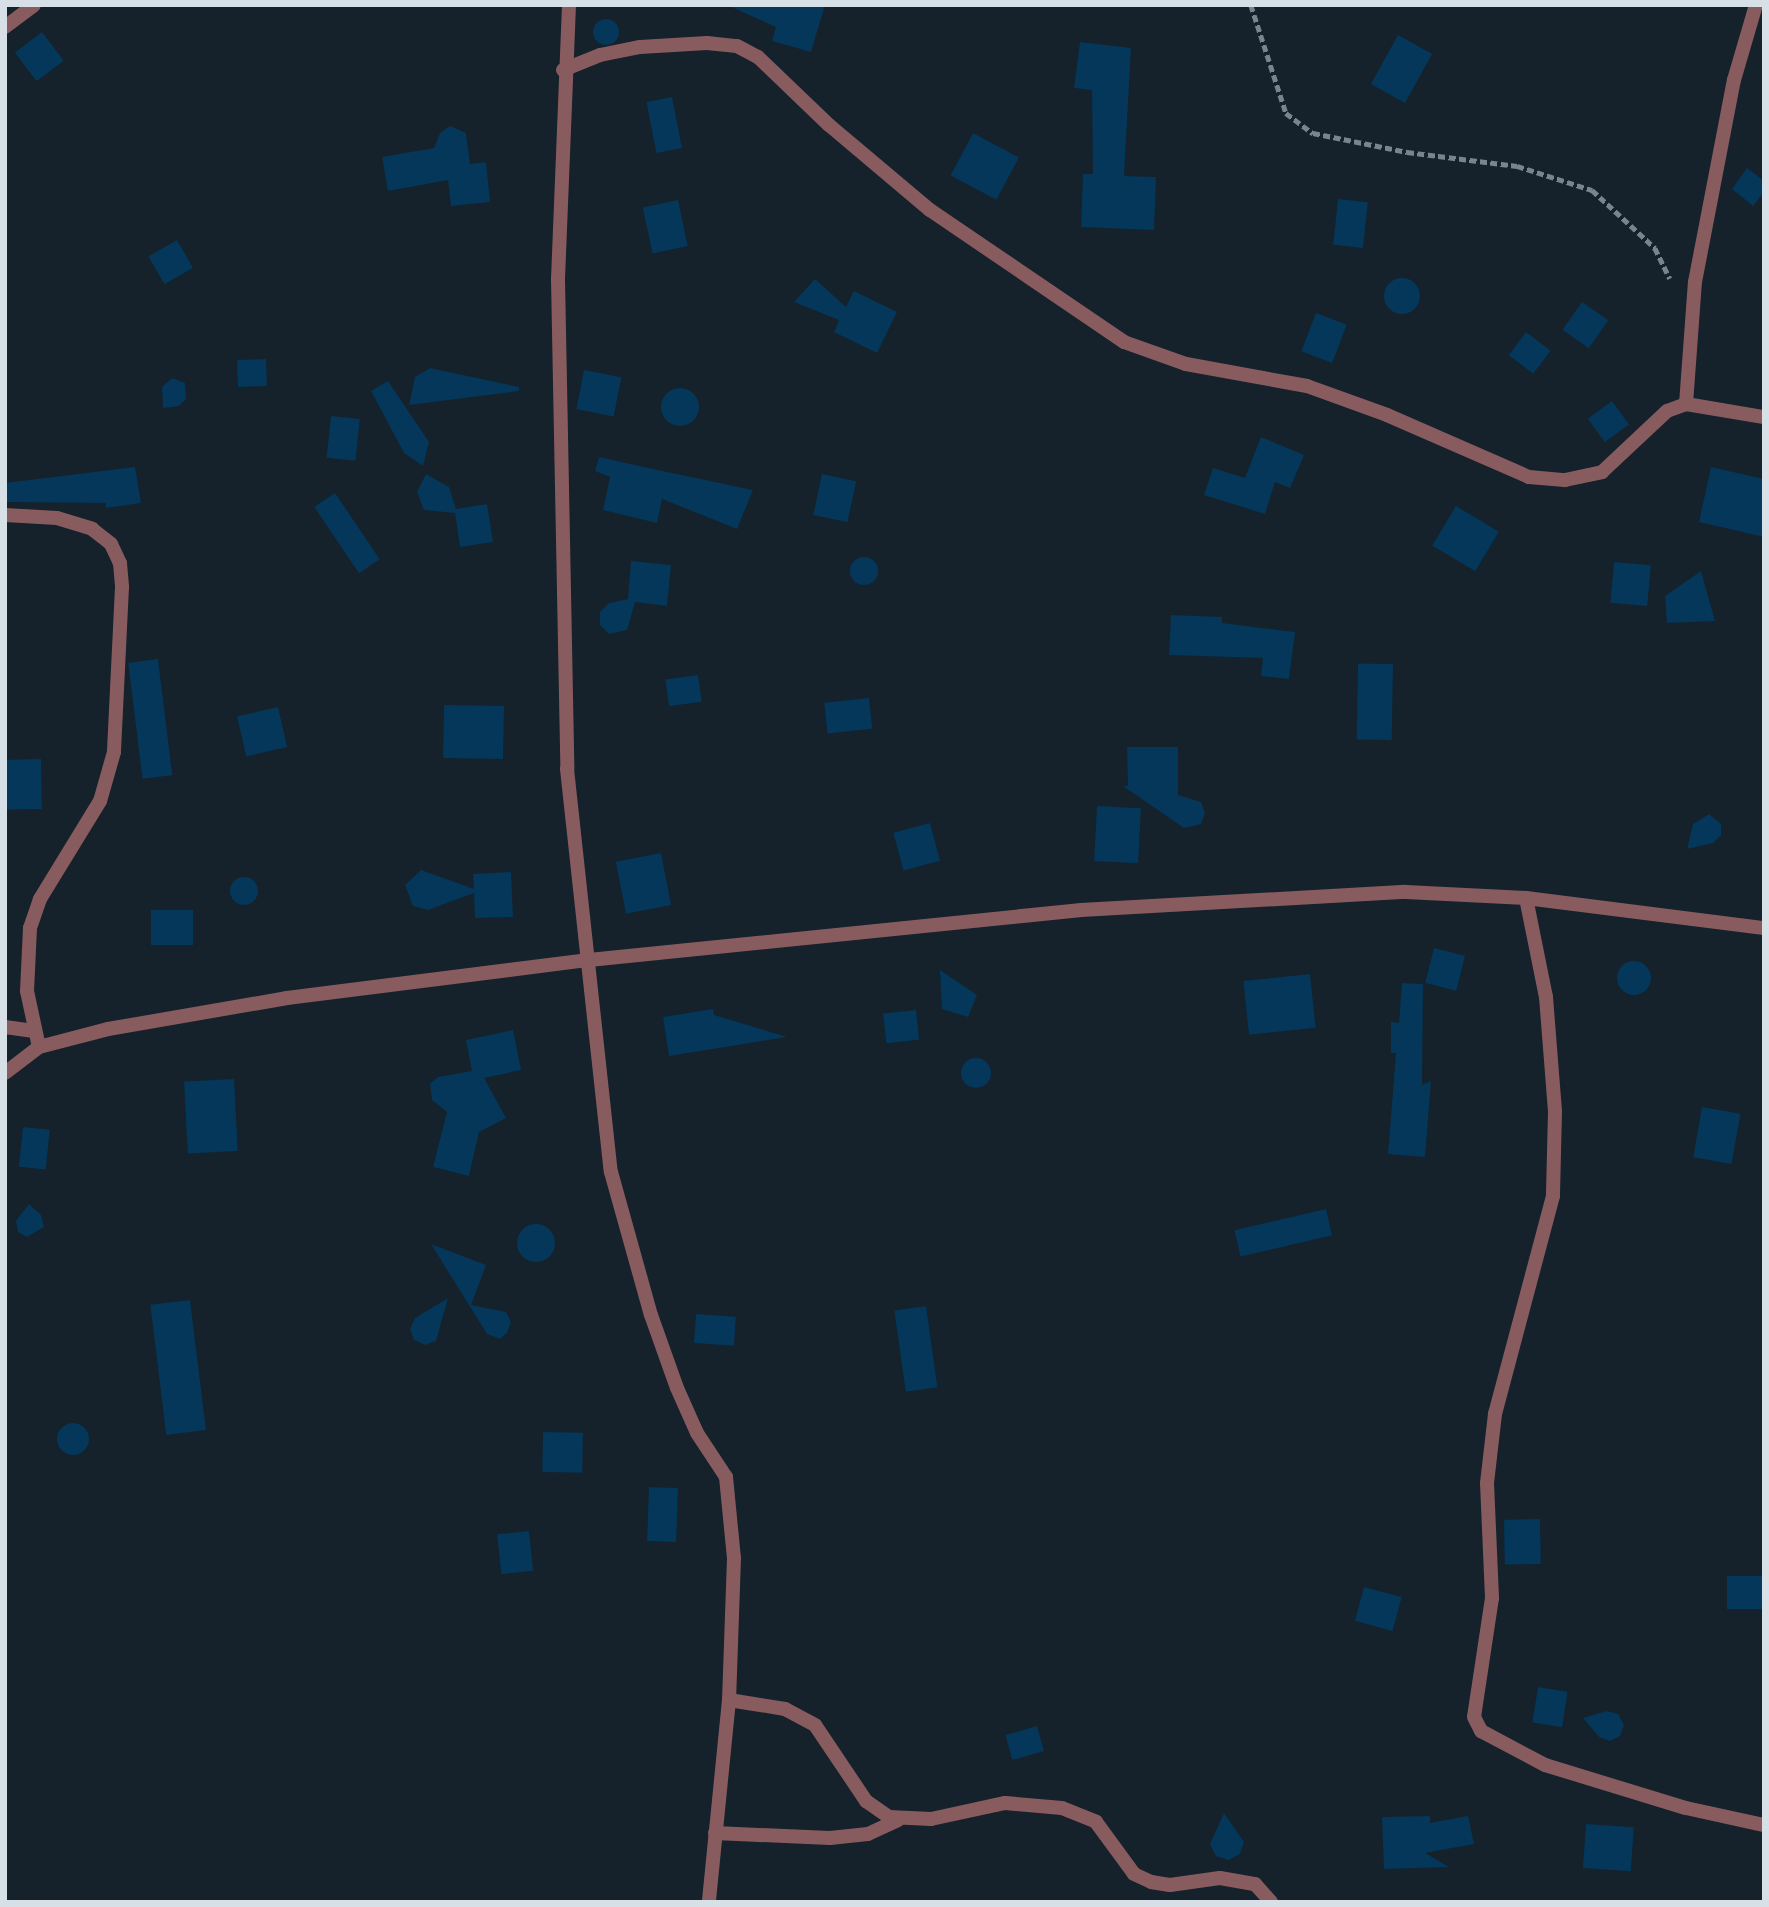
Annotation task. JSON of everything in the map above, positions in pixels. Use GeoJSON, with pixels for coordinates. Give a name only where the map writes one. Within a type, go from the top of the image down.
{"type":"FeatureCollection","features":[{"type":"Feature","properties":{"kind":"street"},"geometry":{"type":"LineString","coordinates":[[5,27],[34,5]]}},
{"type":"Feature","properties":{"kind":"street"},"geometry":{"type":"LineString","coordinates":[[569,5],[563,70],[558,279],[567,769],[611,1172],[651,1315],[677,1388],[697,1433],[726,1477],[734,1558],[729,1700],[709,1902]]}},
{"type":"Feature","properties":{"kind":"street"},"geometry":{"type":"LineString","coordinates":[[1686,404],[1700,258],[1734,80],[1756,5]]}},
{"type":"Feature","properties":{"kind":"street"},"geometry":{"type":"LineString","coordinates":[[563,70],[600,55],[639,47],[706,43],[737,46],[758,57],[829,125],[930,210],[1124,342],[1186,364],[1307,386],[1387,415],[1529,477],[1565,480],[1602,472],[1667,411],[1686,404],[1764,417]]}},
{"type":"Feature","properties":{"kind":"street"},"geometry":{"type":"LineString","coordinates":[[5,515],[57,518],[92,529],[111,544],[120,563],[122,587],[114,752],[100,801],[40,899],[30,928],[27,991],[33,1031],[39,1047]]}},
{"type":"Feature","properties":{"kind":"street"},"geometry":{"type":"LineString","coordinates":[[5,1073],[39,1047],[108,1029],[287,998],[589,960],[1081,910],[1406,892],[1526,898],[1764,928]]}},
{"type":"Feature","properties":{"kind":"street"},"geometry":{"type":"LineString","coordinates":[[1526,898],[1546,998],[1555,1112],[1553,1195],[1495,1414],[1487,1483],[1492,1609],[1474,1717],[1481,1731],[1545,1765],[1686,1808],[1764,1825]]}},
{"type":"Feature","properties":{"kind":"street"},"geometry":{"type":"LineString","coordinates":[[5,1027],[33,1031]]}},
{"type":"Feature","properties":{"kind":"street"},"geometry":{"type":"LineString","coordinates":[[729,1700],[785,1709],[815,1725],[866,1801],[879,1813],[898,1820],[931,1819],[1005,1803],[1062,1808],[1097,1822],[1133,1874],[1151,1882],[1170,1885],[1220,1878],[1255,1884],[1271,1902]]}},
{"type":"Feature","properties":{"kind":"street"},"geometry":{"type":"LineString","coordinates":[[716,1833],[830,1838],[868,1834],[898,1820]]}},
{"type":"Feature","properties":{"kind":"path"},"geometry":{"type":"LineString","coordinates":[[1251,5],[1286,113],[1313,133],[1407,152],[1517,166],[1592,190],[1655,248],[1671,282]]}},
{"type":"Feature","properties":{"kind":"building"},"geometry":{"type":"Polygon","coordinates":[[[727,5],[825,5],[811,52],[772,41],[776,27],[727,5]]]}},
{"type":"Feature","properties":{"kind":"building"},"geometry":{"type":"Polygon","coordinates":[[[606,19],[615,23],[619,32],[615,41],[606,45],[597,41],[593,32],[597,23],[606,19]]]}},
{"type":"Feature","properties":{"kind":"building"},"geometry":{"type":"Polygon","coordinates":[[[42,32],[64,61],[37,81],[15,52],[42,32]]]}},
{"type":"Feature","properties":{"kind":"building"},"geometry":{"type":"Polygon","coordinates":[[[1398,35],[1432,54],[1405,103],[1371,84],[1398,35]]]}},
{"type":"Feature","properties":{"kind":"building"},"geometry":{"type":"Polygon","coordinates":[[[1080,42],[1131,48],[1124,176],[1156,177],[1154,230],[1081,227],[1083,174],[1093,174],[1092,90],[1074,88],[1080,42]]]}},
{"type":"Feature","properties":{"kind":"building"},"geometry":{"type":"Polygon","coordinates":[[[672,97],[682,148],[656,153],[646,102],[672,97]]]}},
{"type":"Feature","properties":{"kind":"building"},"geometry":{"type":"Polygon","coordinates":[[[450,126],[466,133],[470,164],[486,162],[490,202],[451,206],[448,180],[388,191],[382,157],[434,148],[440,133],[450,126]]]}},
{"type":"Feature","properties":{"kind":"building"},"geometry":{"type":"Polygon","coordinates":[[[973,133],[1019,157],[996,200],[950,175],[973,133]]]}},
{"type":"Feature","properties":{"kind":"building"},"geometry":{"type":"Polygon","coordinates":[[[1747,168],[1764,181],[1764,192],[1753,206],[1732,189],[1747,168]]]}},
{"type":"Feature","properties":{"kind":"building"},"geometry":{"type":"Polygon","coordinates":[[[1338,199],[1368,202],[1363,248],[1333,245],[1338,199]]]}},
{"type":"Feature","properties":{"kind":"building"},"geometry":{"type":"Polygon","coordinates":[[[678,200],[688,246],[653,253],[643,207],[678,200]]]}},
{"type":"Feature","properties":{"kind":"building"},"geometry":{"type":"Polygon","coordinates":[[[177,240],[193,268],[164,284],[148,256],[177,240]]]}},
{"type":"Feature","properties":{"kind":"building"},"geometry":{"type":"Polygon","coordinates":[[[1402,278],[1415,283],[1420,296],[1415,309],[1402,314],[1389,309],[1384,296],[1389,283],[1402,278]]]}},
{"type":"Feature","properties":{"kind":"building"},"geometry":{"type":"Polygon","coordinates":[[[815,279],[846,307],[854,291],[897,312],[877,353],[834,332],[839,320],[794,302],[815,279]]]}},
{"type":"Feature","properties":{"kind":"building"},"geometry":{"type":"Polygon","coordinates":[[[1582,302],[1608,320],[1589,348],[1562,330],[1582,302]]]}},
{"type":"Feature","properties":{"kind":"building"},"geometry":{"type":"Polygon","coordinates":[[[1316,313],[1347,325],[1332,363],[1301,351],[1316,313]]]}},
{"type":"Feature","properties":{"kind":"building"},"geometry":{"type":"Polygon","coordinates":[[[1526,332],[1551,351],[1533,374],[1509,355],[1526,332]]]}},
{"type":"Feature","properties":{"kind":"building"},"geometry":{"type":"Polygon","coordinates":[[[266,359],[267,386],[238,387],[237,360],[266,359]]]}},
{"type":"Feature","properties":{"kind":"building"},"geometry":{"type":"Polygon","coordinates":[[[430,368],[519,387],[519,391],[409,405],[415,377],[430,368]]]}},
{"type":"Feature","properties":{"kind":"building"},"geometry":{"type":"Polygon","coordinates":[[[584,370],[621,377],[614,417],[576,409],[584,370]]]}},
{"type":"Feature","properties":{"kind":"building"},"geometry":{"type":"Polygon","coordinates":[[[172,378],[185,383],[186,399],[179,406],[163,408],[162,387],[172,378]]]}},
{"type":"Feature","properties":{"kind":"building"},"geometry":{"type":"Polygon","coordinates":[[[388,381],[429,442],[423,466],[404,453],[371,391],[388,381]]]}},
{"type":"Feature","properties":{"kind":"building"},"geometry":{"type":"Polygon","coordinates":[[[680,388],[694,393],[699,407],[694,421],[680,426],[666,421],[661,407],[666,393],[680,388]]]}},
{"type":"Feature","properties":{"kind":"building"},"geometry":{"type":"Polygon","coordinates":[[[1612,401],[1629,424],[1605,442],[1588,419],[1612,401]]]}},
{"type":"Feature","properties":{"kind":"building"},"geometry":{"type":"Polygon","coordinates":[[[331,416],[360,419],[355,461],[327,458],[331,416]]]}},
{"type":"Feature","properties":{"kind":"building"},"geometry":{"type":"Polygon","coordinates":[[[1261,437],[1304,455],[1290,488],[1275,482],[1265,514],[1204,495],[1213,468],[1245,478],[1261,437]]]}},
{"type":"Feature","properties":{"kind":"building"},"geometry":{"type":"Polygon","coordinates":[[[599,457],[753,490],[737,529],[662,499],[657,523],[603,510],[610,477],[595,471],[599,457]]]}},
{"type":"Feature","properties":{"kind":"building"},"geometry":{"type":"Polygon","coordinates":[[[135,467],[141,503],[106,508],[106,503],[5,502],[5,483],[135,467]]]}},
{"type":"Feature","properties":{"kind":"building"},"geometry":{"type":"Polygon","coordinates":[[[1711,467],[1764,479],[1764,537],[1699,522],[1711,467]]]}},
{"type":"Feature","properties":{"kind":"building"},"geometry":{"type":"Polygon","coordinates":[[[426,474],[449,487],[456,509],[487,504],[493,542],[460,547],[455,513],[424,510],[417,492],[426,474]]]}},
{"type":"Feature","properties":{"kind":"building"},"geometry":{"type":"Polygon","coordinates":[[[822,474],[856,481],[848,522],[813,515],[822,474]]]}},
{"type":"Feature","properties":{"kind":"building"},"geometry":{"type":"Polygon","coordinates":[[[335,493],[380,559],[359,573],[314,507],[335,493]]]}},
{"type":"Feature","properties":{"kind":"building"},"geometry":{"type":"Polygon","coordinates":[[[1456,506],[1499,532],[1475,571],[1432,545],[1456,506]]]}},
{"type":"Feature","properties":{"kind":"building"},"geometry":{"type":"Polygon","coordinates":[[[864,557],[874,561],[878,571],[874,581],[864,585],[854,581],[850,571],[854,561],[864,557]]]}},
{"type":"Feature","properties":{"kind":"building"},"geometry":{"type":"Polygon","coordinates":[[[631,561],[671,565],[667,606],[635,602],[627,630],[609,634],[600,625],[600,612],[609,603],[628,599],[631,561]]]}},
{"type":"Feature","properties":{"kind":"building"},"geometry":{"type":"Polygon","coordinates":[[[1614,562],[1651,565],[1647,606],[1610,603],[1614,562]]]}},
{"type":"Feature","properties":{"kind":"building"},"geometry":{"type":"Polygon","coordinates":[[[1701,571],[1715,621],[1667,623],[1665,596],[1701,571]]]}},
{"type":"Feature","properties":{"kind":"building"},"geometry":{"type":"Polygon","coordinates":[[[1171,615],[1222,617],[1222,623],[1295,632],[1289,679],[1261,676],[1263,658],[1169,655],[1171,615]]]}},
{"type":"Feature","properties":{"kind":"building"},"geometry":{"type":"Polygon","coordinates":[[[158,659],[172,775],[142,779],[128,663],[158,659]]]}},
{"type":"Feature","properties":{"kind":"building"},"geometry":{"type":"Polygon","coordinates":[[[1358,663],[1393,664],[1392,740],[1357,739],[1358,663]]]}},
{"type":"Feature","properties":{"kind":"building"},"geometry":{"type":"Polygon","coordinates":[[[698,675],[702,702],[669,706],[665,680],[698,675]]]}},
{"type":"Feature","properties":{"kind":"building"},"geometry":{"type":"Polygon","coordinates":[[[869,698],[872,729],[827,734],[824,703],[869,698]]]}},
{"type":"Feature","properties":{"kind":"building"},"geometry":{"type":"Polygon","coordinates":[[[444,705],[504,706],[503,759],[443,758],[444,705]]]}},
{"type":"Feature","properties":{"kind":"building"},"geometry":{"type":"Polygon","coordinates":[[[278,707],[287,747],[246,756],[237,716],[278,707]]]}},
{"type":"Feature","properties":{"kind":"building"},"geometry":{"type":"Polygon","coordinates":[[[1127,747],[1178,747],[1178,795],[1201,802],[1205,813],[1201,824],[1184,828],[1123,786],[1128,786],[1127,747]]]}},
{"type":"Feature","properties":{"kind":"building"},"geometry":{"type":"Polygon","coordinates":[[[41,759],[42,809],[6,810],[5,760],[41,759]]]}},
{"type":"Feature","properties":{"kind":"building"},"geometry":{"type":"Polygon","coordinates":[[[1097,806],[1141,808],[1138,863],[1094,861],[1097,806]]]}},
{"type":"Feature","properties":{"kind":"building"},"geometry":{"type":"Polygon","coordinates":[[[1709,814],[1721,824],[1721,835],[1713,843],[1687,849],[1693,824],[1709,814]]]}},
{"type":"Feature","properties":{"kind":"building"},"geometry":{"type":"Polygon","coordinates":[[[930,823],[940,861],[903,871],[893,833],[930,823]]]}},
{"type":"Feature","properties":{"kind":"building"},"geometry":{"type":"Polygon","coordinates":[[[661,853],[671,905],[626,914],[616,862],[661,853]]]}},
{"type":"Feature","properties":{"kind":"building"},"geometry":{"type":"Polygon","coordinates":[[[421,870],[474,889],[473,874],[511,872],[513,917],[475,918],[474,893],[428,910],[413,906],[405,885],[421,870]]]}},
{"type":"Feature","properties":{"kind":"building"},"geometry":{"type":"Polygon","coordinates":[[[244,877],[254,881],[258,891],[254,901],[244,905],[234,901],[230,891],[234,881],[244,877]]]}},
{"type":"Feature","properties":{"kind":"building"},"geometry":{"type":"Polygon","coordinates":[[[151,910],[193,910],[193,945],[151,945],[151,910]]]}},
{"type":"Feature","properties":{"kind":"building"},"geometry":{"type":"Polygon","coordinates":[[[1434,948],[1465,956],[1456,991],[1425,983],[1434,948]]]}},
{"type":"Feature","properties":{"kind":"building"},"geometry":{"type":"Polygon","coordinates":[[[1634,961],[1646,966],[1651,978],[1646,990],[1634,995],[1622,990],[1617,978],[1622,966],[1634,961]]]}},
{"type":"Feature","properties":{"kind":"building"},"geometry":{"type":"Polygon","coordinates":[[[940,970],[977,995],[968,1017],[942,1009],[940,970]]]}},
{"type":"Feature","properties":{"kind":"building"},"geometry":{"type":"Polygon","coordinates":[[[1310,974],[1316,1028],[1249,1035],[1243,981],[1310,974]]]}},
{"type":"Feature","properties":{"kind":"building"},"geometry":{"type":"Polygon","coordinates":[[[1402,983],[1423,984],[1422,1085],[1431,1081],[1425,1157],[1388,1154],[1396,1053],[1391,1053],[1391,1022],[1399,1023],[1402,983]]]}},
{"type":"Feature","properties":{"kind":"building"},"geometry":{"type":"Polygon","coordinates":[[[713,1009],[714,1015],[787,1037],[669,1056],[663,1017],[713,1009]]]}},
{"type":"Feature","properties":{"kind":"building"},"geometry":{"type":"Polygon","coordinates":[[[916,1010],[919,1040],[886,1043],[883,1013],[916,1010]]]}},
{"type":"Feature","properties":{"kind":"building"},"geometry":{"type":"Polygon","coordinates":[[[513,1030],[521,1070],[484,1078],[506,1118],[479,1132],[469,1176],[433,1167],[447,1112],[432,1100],[430,1084],[438,1077],[472,1071],[466,1040],[513,1030]]]}},
{"type":"Feature","properties":{"kind":"building"},"geometry":{"type":"Polygon","coordinates":[[[976,1058],[982,1059],[990,1067],[990,1079],[982,1087],[976,1088],[970,1087],[962,1079],[961,1073],[962,1067],[970,1059],[976,1058]]]}},
{"type":"Feature","properties":{"kind":"building"},"geometry":{"type":"Polygon","coordinates":[[[234,1079],[238,1151],[188,1154],[184,1082],[234,1079]]]}},
{"type":"Feature","properties":{"kind":"building"},"geometry":{"type":"Polygon","coordinates":[[[1702,1107],[1740,1114],[1732,1164],[1693,1157],[1702,1107]]]}},
{"type":"Feature","properties":{"kind":"building"},"geometry":{"type":"Polygon","coordinates":[[[23,1127],[50,1130],[46,1170],[19,1167],[23,1127]]]}},
{"type":"Feature","properties":{"kind":"building"},"geometry":{"type":"Polygon","coordinates":[[[29,1204],[41,1215],[44,1227],[27,1237],[18,1232],[16,1221],[29,1204]]]}},
{"type":"Feature","properties":{"kind":"building"},"geometry":{"type":"Polygon","coordinates":[[[1326,1209],[1332,1235],[1240,1256],[1234,1230],[1326,1209]]]}},
{"type":"Feature","properties":{"kind":"building"},"geometry":{"type":"Polygon","coordinates":[[[536,1224],[550,1229],[555,1243],[550,1257],[536,1262],[522,1257],[517,1243],[522,1229],[536,1224]]]}},
{"type":"Feature","properties":{"kind":"building"},"geometry":{"type":"Polygon","coordinates":[[[431,1244],[486,1265],[471,1305],[506,1312],[511,1322],[507,1333],[500,1339],[487,1334],[431,1244]]]}},
{"type":"Feature","properties":{"kind":"building"},"geometry":{"type":"Polygon","coordinates":[[[448,1298],[436,1341],[425,1345],[414,1340],[410,1329],[415,1318],[448,1298]]]}},
{"type":"Feature","properties":{"kind":"building"},"geometry":{"type":"Polygon","coordinates":[[[190,1300],[206,1430],[166,1435],[150,1305],[190,1300]]]}},
{"type":"Feature","properties":{"kind":"building"},"geometry":{"type":"Polygon","coordinates":[[[926,1306],[937,1387],[906,1392],[894,1310],[926,1306]]]}},
{"type":"Feature","properties":{"kind":"building"},"geometry":{"type":"Polygon","coordinates":[[[696,1314],[736,1317],[734,1346],[694,1343],[696,1314]]]}},
{"type":"Feature","properties":{"kind":"building"},"geometry":{"type":"Polygon","coordinates":[[[73,1423],[84,1428],[89,1439],[84,1450],[73,1455],[62,1450],[57,1439],[62,1428],[73,1423]]]}},
{"type":"Feature","properties":{"kind":"building"},"geometry":{"type":"Polygon","coordinates":[[[543,1432],[583,1433],[582,1473],[542,1472],[543,1432]]]}},
{"type":"Feature","properties":{"kind":"building"},"geometry":{"type":"Polygon","coordinates":[[[649,1487],[678,1488],[676,1542],[647,1541],[649,1487]]]}},
{"type":"Feature","properties":{"kind":"building"},"geometry":{"type":"Polygon","coordinates":[[[1540,1519],[1541,1564],[1505,1565],[1504,1520],[1540,1519]]]}},
{"type":"Feature","properties":{"kind":"building"},"geometry":{"type":"Polygon","coordinates":[[[529,1531],[533,1571],[501,1574],[497,1534],[529,1531]]]}},
{"type":"Feature","properties":{"kind":"building"},"geometry":{"type":"Polygon","coordinates":[[[1727,1576],[1764,1576],[1764,1609],[1727,1609],[1727,1576]]]}},
{"type":"Feature","properties":{"kind":"building"},"geometry":{"type":"Polygon","coordinates":[[[1364,1587],[1402,1597],[1393,1631],[1355,1621],[1364,1587]]]}},
{"type":"Feature","properties":{"kind":"building"},"geometry":{"type":"Polygon","coordinates":[[[1538,1687],[1568,1692],[1562,1727],[1532,1723],[1538,1687]]]}},
{"type":"Feature","properties":{"kind":"building"},"geometry":{"type":"Polygon","coordinates":[[[1607,1711],[1618,1714],[1624,1725],[1620,1736],[1610,1741],[1599,1737],[1583,1718],[1607,1711]]]}},
{"type":"Feature","properties":{"kind":"building"},"geometry":{"type":"Polygon","coordinates":[[[1037,1726],[1044,1751],[1012,1760],[1005,1735],[1037,1726]]]}},
{"type":"Feature","properties":{"kind":"building"},"geometry":{"type":"Polygon","coordinates":[[[1224,1813],[1244,1842],[1240,1854],[1228,1860],[1216,1856],[1210,1844],[1224,1813]]]}},
{"type":"Feature","properties":{"kind":"building"},"geometry":{"type":"Polygon","coordinates":[[[1430,1816],[1430,1823],[1468,1816],[1474,1844],[1425,1853],[1449,1867],[1384,1869],[1382,1817],[1430,1816]]]}},
{"type":"Feature","properties":{"kind":"building"},"geometry":{"type":"Polygon","coordinates":[[[1586,1824],[1634,1827],[1631,1871],[1583,1868],[1586,1824]]]}}]}
